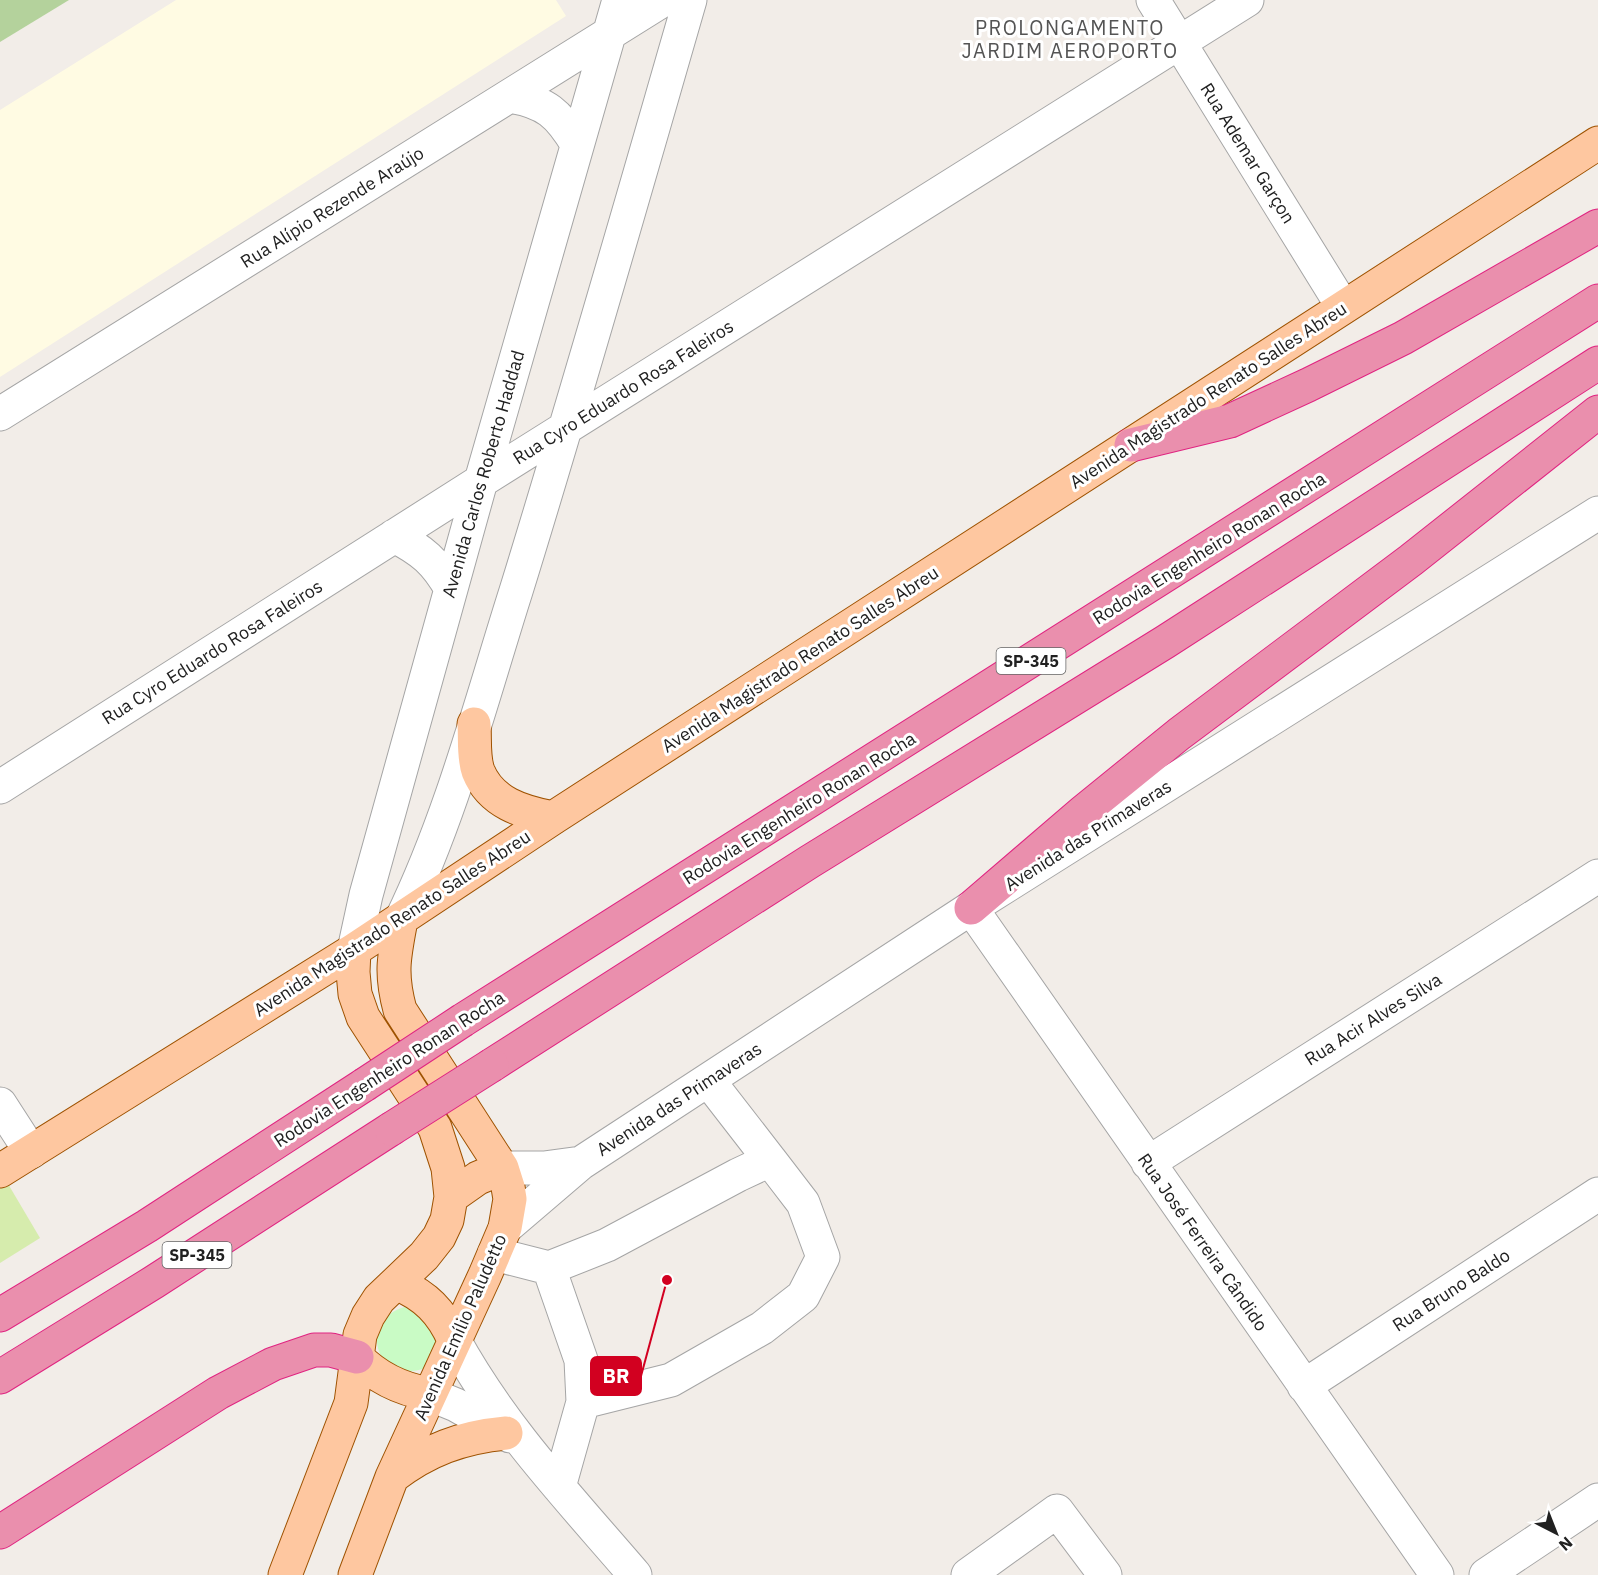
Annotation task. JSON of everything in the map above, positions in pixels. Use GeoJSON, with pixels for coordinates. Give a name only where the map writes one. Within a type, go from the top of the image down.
{"type":"FeatureCollection","features":[{"type":"Feature","properties":{"kind":"highway"},"geometry":{"type":"LineString","coordinates":[[1131,445],[1230,421],[1308,385],[1403,338],[1598,226]]}},
{"type":"Feature","properties":{"kind":"highway","name":"Rodovia Engenheiro Ronan Rocha"},"geometry":{"type":"LineString","coordinates":[[0,1315],[147,1226],[463,1020],[1598,301]]}},
{"type":"Feature","properties":{"kind":"highway","name":"SP-345"},"geometry":{"type":"LineString","coordinates":[[0,1377],[154,1282],[809,862],[1175,636],[1598,363]]}},
{"type":"Feature","properties":{"kind":"highway"},"geometry":{"type":"LineString","coordinates":[[971,908],[1084,811],[1179,734],[1411,560],[1598,412]]}},
{"type":"Feature","properties":{"kind":"highway"},"geometry":{"type":"LineString","coordinates":[[0,1532],[218,1393],[273,1364],[314,1350],[331,1350],[357,1357]]}},
{"type":"Feature","properties":{"kind":"main road","name":"Avenida Magistrado Renato Salles Abreu"},"geometry":{"type":"LineString","coordinates":[[0,1171],[401,920],[553,818],[1598,143]]}},
{"type":"Feature","properties":{"kind":"main road"},"geometry":{"type":"LineString","coordinates":[[474,724],[478,770],[488,788],[502,802],[525,813],[553,818]]}},
{"type":"Feature","properties":{"kind":"main road","name":"Avenida Emílio Paludetto"},"geometry":{"type":"LineString","coordinates":[[355,1575],[392,1477],[499,1241],[510,1199],[502,1168],[400,1010],[394,989],[393,966],[401,920]]}},
{"type":"Feature","properties":{"kind":"main road"},"geometry":{"type":"LineString","coordinates":[[285,1575],[351,1403],[360,1335],[368,1316],[379,1299],[424,1256],[439,1237],[447,1220],[451,1197],[448,1168],[435,1128],[363,1017],[355,994],[354,950]]}},
{"type":"Feature","properties":{"kind":"main road"},"geometry":{"type":"LineString","coordinates":[[451,1197],[478,1178],[502,1168]]}},
{"type":"Feature","properties":{"kind":"main road"},"geometry":{"type":"LineString","coordinates":[[396,1282],[426,1299],[438,1311],[454,1340]]}},
{"type":"Feature","properties":{"kind":"main road"},"geometry":{"type":"LineString","coordinates":[[357,1357],[366,1367],[389,1382],[402,1388],[429,1394]]}},
{"type":"Feature","properties":{"kind":"main road"},"geometry":{"type":"LineString","coordinates":[[392,1477],[411,1462],[433,1450],[481,1436],[513,1438]]}},
{"type":"Feature","properties":{"kind":"street","name":"Avenida Carlos Roberto Haddad"},"geometry":{"type":"LineString","coordinates":[[354,950],[366,895],[481,481],[619,0]]}},
{"type":"Feature","properties":{"kind":"street","name":"Rua Alípio Rezende Araújo"},"geometry":{"type":"LineString","coordinates":[[0,414],[663,0]]}},
{"type":"Feature","properties":{"kind":"street"},"geometry":{"type":"LineString","coordinates":[[401,920],[434,847],[474,724],[566,428],[690,0]]}},
{"type":"Feature","properties":{"kind":"street","name":"Rua Ademar Garçon"},"geometry":{"type":"LineString","coordinates":[[1153,0],[1343,307]]}},
{"type":"Feature","properties":{"kind":"street","name":"Rua Cyro Eduardo Rosa Faleiros"},"geometry":{"type":"LineString","coordinates":[[0,787],[481,481],[1246,0]]}},
{"type":"Feature","properties":{"kind":"street"},"geometry":{"type":"LineString","coordinates":[[510,96],[527,99],[548,108],[567,126],[578,144]]}},
{"type":"Feature","properties":{"kind":"street","name":"Avenida das Primaveras"},"geometry":{"type":"LineString","coordinates":[[499,1241],[581,1163],[971,908],[1598,513]]}},
{"type":"Feature","properties":{"kind":"street"},"geometry":{"type":"LineString","coordinates":[[394,536],[428,557],[441,572],[451,589]]}},
{"type":"Feature","properties":{"kind":"street","name":"Rua Acir Alves Silva"},"geometry":{"type":"LineString","coordinates":[[1148,1162],[1598,876]]}},
{"type":"Feature","properties":{"kind":"street","name":"Rua José Ferreira Cândido"},"geometry":{"type":"LineString","coordinates":[[971,908],[1437,1575]]}},
{"type":"Feature","properties":{"kind":"street"},"geometry":{"type":"LineString","coordinates":[[583,1402],[671,1380],[762,1328],[803,1296],[823,1257],[803,1203],[708,1080]]}},
{"type":"Feature","properties":{"kind":"street"},"geometry":{"type":"LineString","coordinates":[[0,1104],[31,1152]]}},
{"type":"Feature","properties":{"kind":"street"},"geometry":{"type":"LineString","coordinates":[[549,1268],[607,1245],[738,1175],[771,1160]]}},
{"type":"Feature","properties":{"kind":"street","name":"Avenida das Primaveras"},"geometry":{"type":"LineString","coordinates":[[502,1168],[544,1168],[581,1163]]}},
{"type":"Feature","properties":{"kind":"street","name":"Rua Bruno Baldo"},"geometry":{"type":"LineString","coordinates":[[1304,1386],[1598,1194]]}},
{"type":"Feature","properties":{"kind":"street"},"geometry":{"type":"LineString","coordinates":[[499,1241],[549,1268],[580,1360],[583,1402],[559,1487]]}},
{"type":"Feature","properties":{"kind":"street"},"geometry":{"type":"LineString","coordinates":[[454,1340],[470,1371],[513,1438],[635,1575]]}},
{"type":"Feature","properties":{"kind":"street"},"geometry":{"type":"LineString","coordinates":[[429,1394],[456,1405],[513,1438]]}},
{"type":"Feature","properties":{"kind":"street"},"geometry":{"type":"LineString","coordinates":[[1485,1575],[1598,1500]]}},
{"type":"Feature","properties":{"kind":"street"},"geometry":{"type":"LineString","coordinates":[[968,1575],[1057,1511],[1105,1575]]}},
{"type":"Feature","properties":{"kind":"shaded area"},"geometry":{"type":"Polygon","coordinates":[[[176,0],[556,0],[566,16],[0,377],[0,110],[176,0]]]}},
{"type":"Feature","properties":{"kind":"green space"},"geometry":{"type":"Polygon","coordinates":[[[0,0],[69,0],[0,42],[0,0]]]}},
{"type":"Feature","properties":{"kind":"green space"},"geometry":{"type":"Polygon","coordinates":[[[0,1173],[40,1238],[0,1263],[0,1173]]]}},
{"type":"Feature","properties":{"kind":"green space"},"geometry":{"type":"Polygon","coordinates":[[[409,1306],[442,1332],[425,1368],[408,1371],[394,1368],[384,1360],[378,1348],[377,1335],[382,1323],[392,1313],[409,1306]]]}},
{"type":"Feature","properties":{"kind":"place","name":"BR"},"geometry":{"type":"Point","coordinates":[667,1280]}},
{"type":"Feature","properties":{"kind":"district","name":"PROLONGAMENTO JARDIM AEROPORTO"},"geometry":{"type":"Point","coordinates":[1070,38]}}]}
